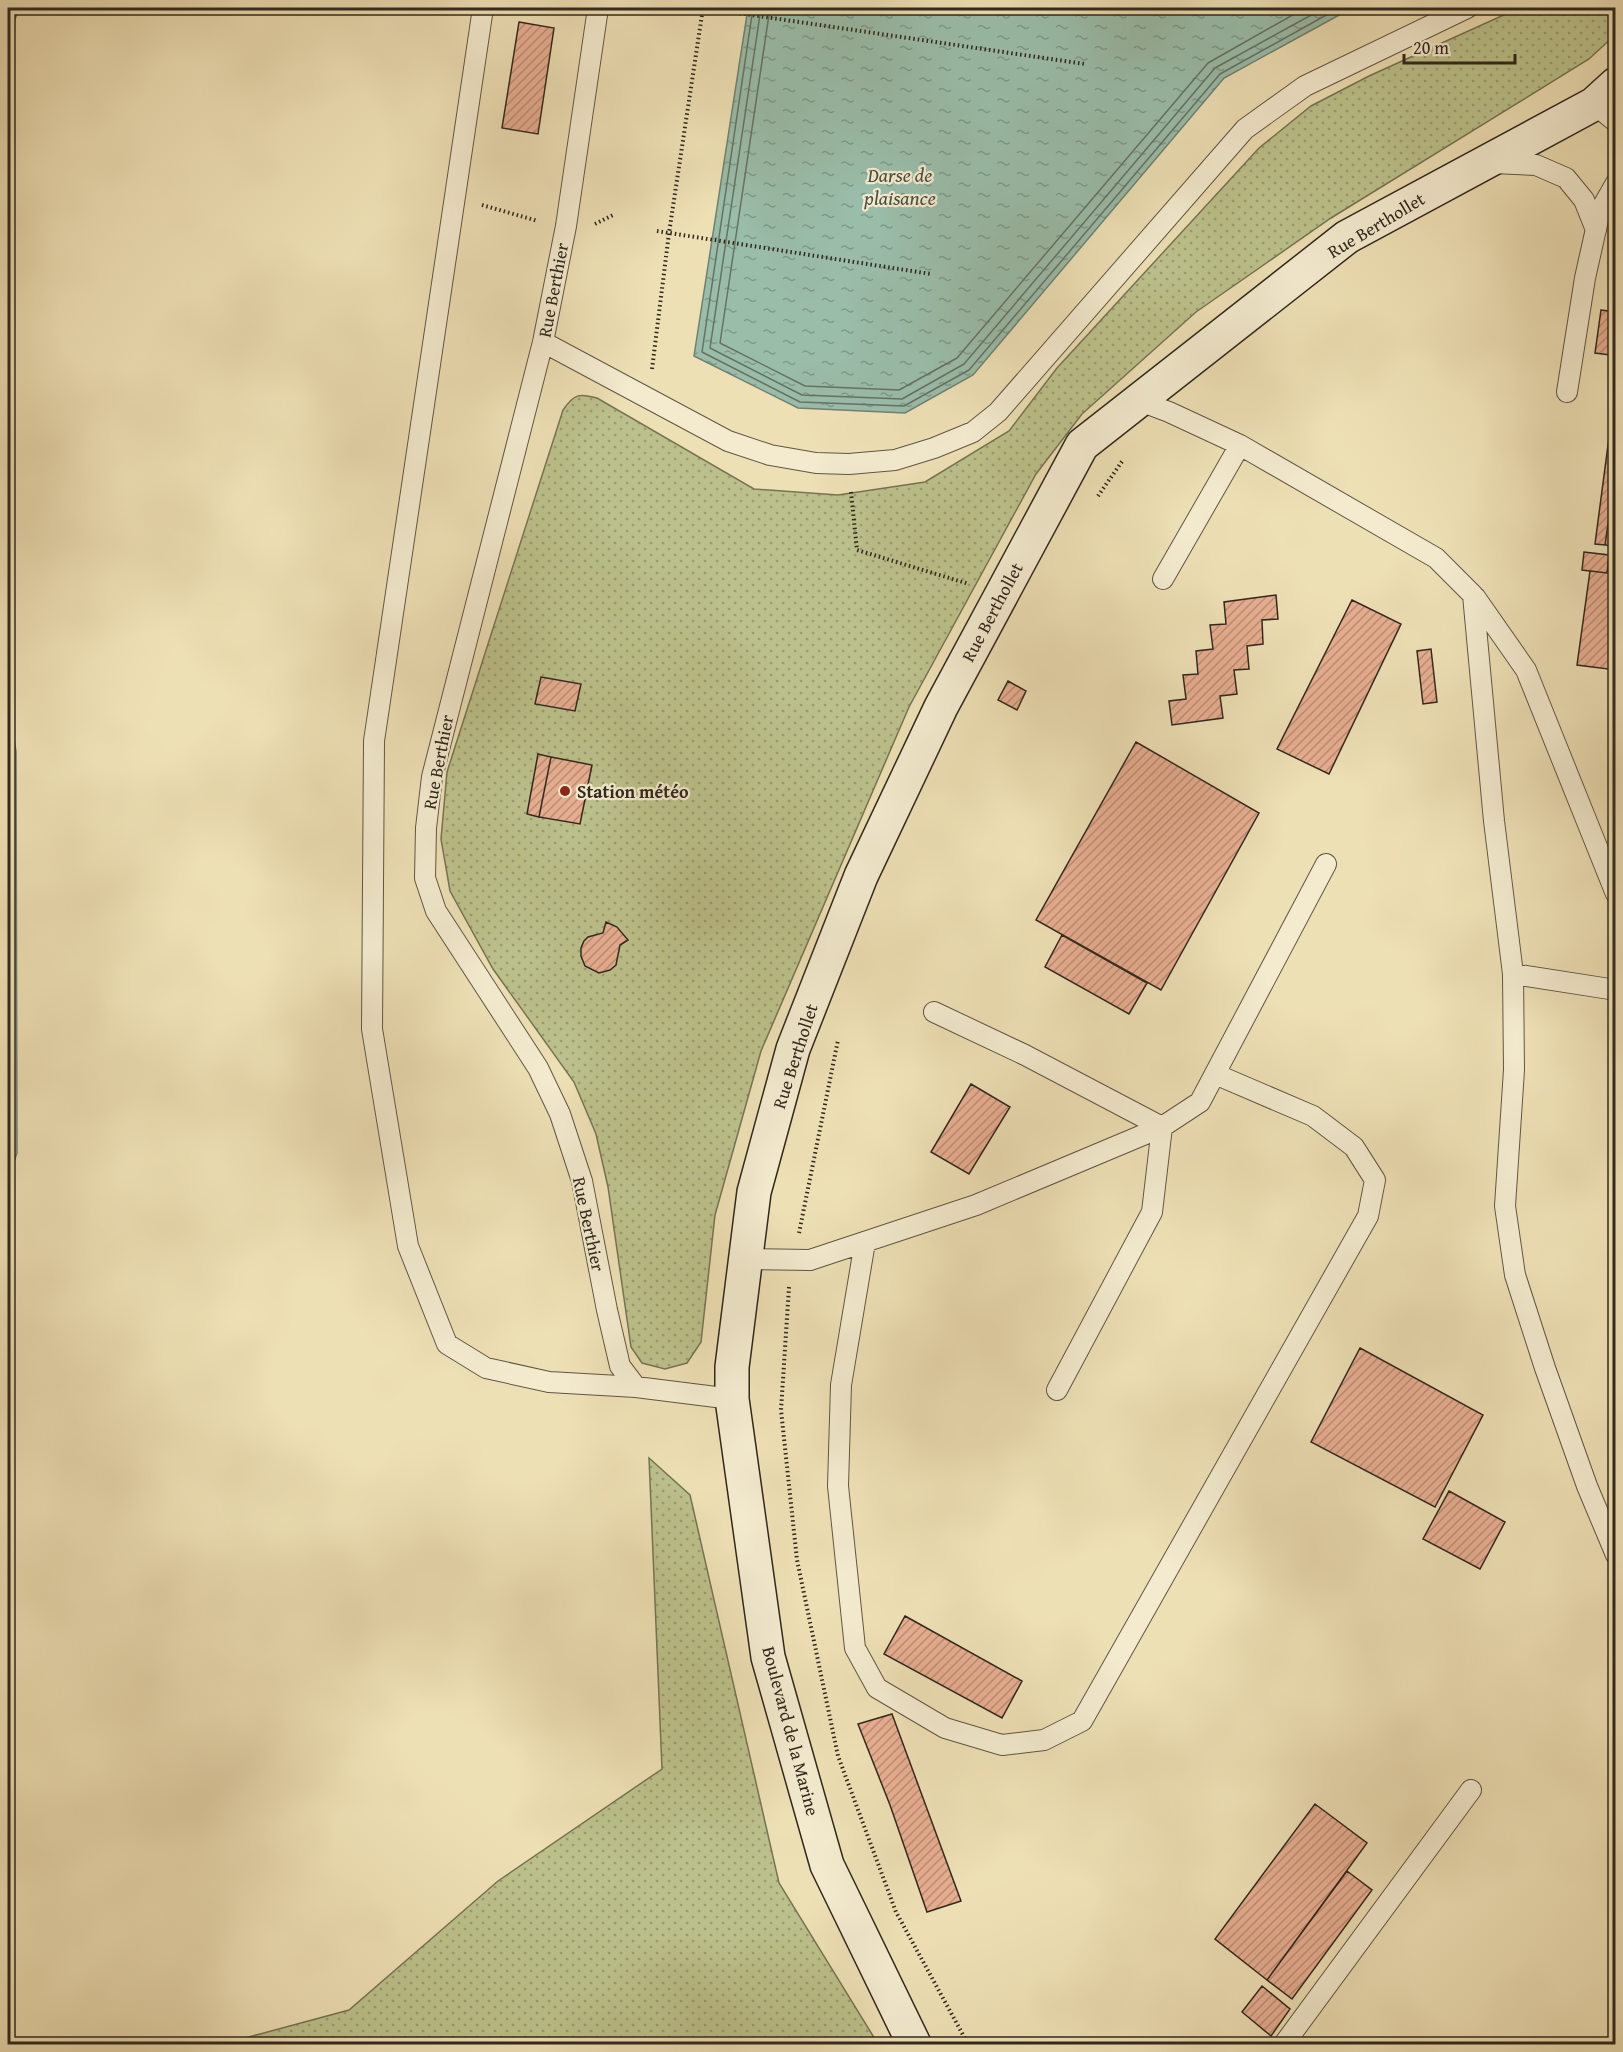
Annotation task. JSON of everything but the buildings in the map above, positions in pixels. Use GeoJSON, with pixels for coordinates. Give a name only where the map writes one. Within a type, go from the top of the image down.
{"type":"FeatureCollection","features":[{"type":"Feature","properties":{"kind":"main road","name":"Rue Berthollet"},"geometry":{"type":"LineString","coordinates":[[732,1399],[732,1367],[754,1192],[793,1049],[861,876],[941,707],[1082,445],[1347,237],[1484,163],[1608,103]]}},
{"type":"Feature","properties":{"kind":"main road","name":"Boulevard de la Marine"},"geometry":{"type":"LineString","coordinates":[[732,1399],[768,1657],[827,1865],[914,2044]]}},
{"type":"Feature","properties":{"kind":"lane"},"geometry":{"type":"LineString","coordinates":[[483,8],[374,741],[372,1029],[408,1246],[447,1344],[486,1368],[549,1382],[636,1387],[732,1399]]}},
{"type":"Feature","properties":{"kind":"lane","name":"Rue Berthier"},"geometry":{"type":"LineString","coordinates":[[598,8],[566,226],[543,342],[432,777],[426,828],[425,878],[436,911],[538,1068],[560,1114],[582,1181],[620,1366],[636,1387]]}},
{"type":"Feature","properties":{"kind":"lane"},"geometry":{"type":"LineString","coordinates":[[543,342],[728,441],[770,455],[816,463],[849,464],[895,460],[934,448],[973,432],[998,412],[1245,129],[1305,86],[1467,8]]}},
{"type":"Feature","properties":{"kind":"lane"},"geometry":{"type":"LineString","coordinates":[[1484,163],[1536,165],[1566,178],[1584,200],[1596,230]]}},
{"type":"Feature","properties":{"kind":"lane"},"geometry":{"type":"LineString","coordinates":[[1568,392],[1586,278],[1600,211],[1616,183]]}},
{"type":"Feature","properties":{"kind":"lane"},"geometry":{"type":"LineString","coordinates":[[1137,400],[1169,412],[1240,445],[1436,558],[1473,595],[1526,670],[1616,894]]}},
{"type":"Feature","properties":{"kind":"lane"},"geometry":{"type":"LineString","coordinates":[[1163,579],[1240,445]]}},
{"type":"Feature","properties":{"kind":"lane"},"geometry":{"type":"LineString","coordinates":[[1473,595],[1494,821],[1514,974],[1514,1070],[1505,1206],[1515,1275],[1583,1475],[1616,1555]]}},
{"type":"Feature","properties":{"kind":"lane"},"geometry":{"type":"LineString","coordinates":[[745,1259],[810,1260],[976,1205],[1162,1127],[1200,1102],[1326,864]]}},
{"type":"Feature","properties":{"kind":"lane"},"geometry":{"type":"LineString","coordinates":[[1514,974],[1616,990]]}},
{"type":"Feature","properties":{"kind":"lane"},"geometry":{"type":"LineString","coordinates":[[934,1012],[1025,1055],[1162,1127]]}},
{"type":"Feature","properties":{"kind":"lane"},"geometry":{"type":"LineString","coordinates":[[865,1242],[841,1384],[838,1486],[855,1648],[877,1689],[945,1728],[1002,1745],[1044,1740],[1082,1721],[1368,1216],[1375,1180],[1354,1147],[1313,1116],[1215,1074]]}},
{"type":"Feature","properties":{"kind":"lane"},"geometry":{"type":"LineString","coordinates":[[1057,1390],[1152,1212],[1162,1127]]}},
{"type":"Feature","properties":{"kind":"lane"},"geometry":{"type":"LineString","coordinates":[[1284,2044],[1470,1790]]}},
{"type":"Feature","properties":{"kind":"path"},"geometry":{"type":"LineString","coordinates":[[649,397],[669,233],[703,8],[1084,63]]}},
{"type":"Feature","properties":{"kind":"path"},"geometry":{"type":"LineString","coordinates":[[455,197],[542,222]]}},
{"type":"Feature","properties":{"kind":"path"},"geometry":{"type":"LineString","coordinates":[[586,229],[613,215]]}},
{"type":"Feature","properties":{"kind":"path"},"geometry":{"type":"LineString","coordinates":[[657,231],[931,274]]}},
{"type":"Feature","properties":{"kind":"path"},"geometry":{"type":"LineString","coordinates":[[849,464],[857,550],[1002,594]]}},
{"type":"Feature","properties":{"kind":"green space"},"geometry":{"type":"Polygon","coordinates":[[[1519,8],[1615,8],[1615,35],[1589,59],[1331,218],[1196,312],[1082,414],[1036,474],[909,707],[761,1051],[715,1215],[701,1342],[687,1363],[665,1369],[642,1363],[631,1347],[608,1187],[596,1134],[574,1082],[493,969],[450,891],[441,839],[447,772],[563,410],[577,396],[597,398],[754,489],[838,495],[925,482],[1009,431],[1057,368],[1259,148],[1311,106],[1369,76],[1519,8]]]}},
{"type":"Feature","properties":{"kind":"green space"},"geometry":{"type":"Polygon","coordinates":[[[649,1458],[690,1495],[779,1883],[878,2044],[223,2044],[349,2010],[498,1881],[662,1769],[649,1458]]]}},
{"type":"Feature","properties":{"kind":"water"},"geometry":{"type":"Polygon","coordinates":[[[8,8],[19,8],[8,40],[8,8]]]}},
{"type":"Feature","properties":{"kind":"water","name":"Darse de plaisance"},"geometry":{"type":"Polygon","coordinates":[[[748,8],[1352,8],[1224,78],[973,375],[905,413],[798,408],[694,356],[748,8]]]}},
{"type":"Feature","properties":{"kind":"water"},"geometry":{"type":"Polygon","coordinates":[[[8,705],[16,751],[17,1153],[8,1180],[8,705]]]}},
{"type":"Feature","properties":{"kind":"place","name":"Station météo"},"geometry":{"type":"Point","coordinates":[565,791]}}]}
